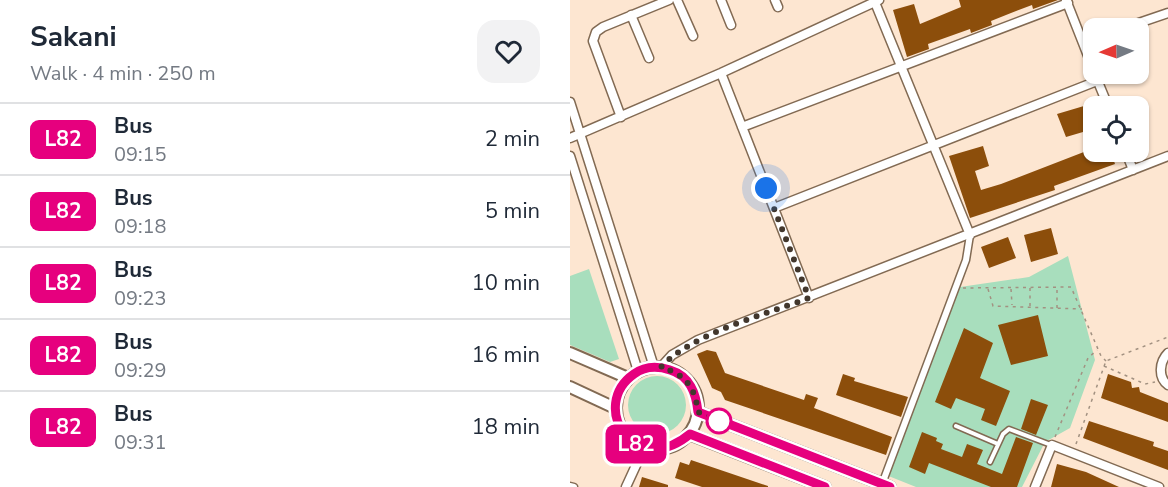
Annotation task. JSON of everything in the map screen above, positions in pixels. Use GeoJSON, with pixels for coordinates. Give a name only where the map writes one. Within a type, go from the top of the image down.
{"type":"FeatureCollection","features":[{"type":"Feature","properties":{"kind":"street"},"geometry":{"type":"LineString","coordinates":[[621,117],[593,38],[599,29],[669,0]]}},
{"type":"Feature","properties":{"kind":"street"},"geometry":{"type":"LineString","coordinates":[[677,0],[693,36]]}},
{"type":"Feature","properties":{"kind":"street"},"geometry":{"type":"LineString","coordinates":[[721,0],[731,25]]}},
{"type":"Feature","properties":{"kind":"street"},"geometry":{"type":"LineString","coordinates":[[570,138],[721,73],[876,1],[970,235],[966,261],[886,486],[698,412]]}},
{"type":"Feature","properties":{"kind":"street"},"geometry":{"type":"LineString","coordinates":[[742,127],[1067,2],[1083,43]]}},
{"type":"Feature","properties":{"kind":"street"},"geometry":{"type":"LineString","coordinates":[[1149,19],[1168,13]]}},
{"type":"Feature","properties":{"kind":"street"},"geometry":{"type":"LineString","coordinates":[[631,15],[649,58]]}},
{"type":"Feature","properties":{"kind":"street"},"geometry":{"type":"LineString","coordinates":[[721,73],[809,298]]}},
{"type":"Feature","properties":{"kind":"street"},"geometry":{"type":"LineString","coordinates":[[774,208],[934,145],[1083,80]]}},
{"type":"Feature","properties":{"kind":"street"},"geometry":{"type":"LineString","coordinates":[[570,102],[658,367]]}},
{"type":"Feature","properties":{"kind":"street"},"geometry":{"type":"LineString","coordinates":[[570,156],[638,371]]}},
{"type":"Feature","properties":{"kind":"street"},"geometry":{"type":"LineString","coordinates":[[658,367],[672,355],[698,340],[1168,156]]}},
{"type":"Feature","properties":{"kind":"street"},"geometry":{"type":"LineString","coordinates":[[1130,162],[1133,170]]}},
{"type":"Feature","properties":{"kind":"street"},"geometry":{"type":"LineString","coordinates":[[570,353],[628,378]]}},
{"type":"Feature","properties":{"kind":"street"},"geometry":{"type":"LineString","coordinates":[[1165,383],[1160,374],[1163,360],[1168,353]]}},
{"type":"Feature","properties":{"kind":"street"},"geometry":{"type":"LineString","coordinates":[[658,367],[676,372],[689,382],[696,396],[698,412],[690,434],[677,445],[661,450],[644,448],[623,433],[615,408],[619,392],[628,378],[638,371],[658,367]]}},
{"type":"Feature","properties":{"kind":"street"},"geometry":{"type":"LineString","coordinates":[[570,387],[615,408]]}},
{"type":"Feature","properties":{"kind":"street"},"geometry":{"type":"LineString","coordinates":[[690,434],[825,487]]}},
{"type":"Feature","properties":{"kind":"street"},"geometry":{"type":"LineString","coordinates":[[1035,487],[1052,445],[1159,487]]}},
{"type":"Feature","properties":{"kind":"street"},"geometry":{"type":"LineString","coordinates":[[626,487],[644,448]]}},
{"type":"Feature","properties":{"kind":"lane"},"geometry":{"type":"LineString","coordinates":[[956,426],[998,444]]}},
{"type":"Feature","properties":{"kind":"lane"},"geometry":{"type":"LineString","coordinates":[[990,462],[1004,432],[1012,429],[1052,445]]}},
{"type":"Feature","properties":{"kind":"path"},"geometry":{"type":"LineString","coordinates":[[956,288],[1071,287],[1098,350],[1106,361]]}},
{"type":"Feature","properties":{"kind":"path"},"geometry":{"type":"LineString","coordinates":[[988,288],[993,306],[1082,309]]}},
{"type":"Feature","properties":{"kind":"path"},"geometry":{"type":"LineString","coordinates":[[1011,288],[1012,306]]}},
{"type":"Feature","properties":{"kind":"path"},"geometry":{"type":"LineString","coordinates":[[1030,288],[1030,307]]}},
{"type":"Feature","properties":{"kind":"path"},"geometry":{"type":"LineString","coordinates":[[1057,288],[1057,308]]}},
{"type":"Feature","properties":{"kind":"path"},"geometry":{"type":"LineString","coordinates":[[1072,453],[1106,361],[1168,337]]}},
{"type":"Feature","properties":{"kind":"path"},"geometry":{"type":"LineString","coordinates":[[1052,445],[1088,358],[1098,350]]}},
{"type":"Feature","properties":{"kind":"path"},"geometry":{"type":"LineString","coordinates":[[1103,366],[1145,384],[1165,383]]}},
{"type":"Feature","properties":{"kind":"green space"},"geometry":{"type":"Polygon","coordinates":[[[1068,256],[1095,360],[1070,428],[1045,442],[1022,487],[916,487],[886,475],[960,287],[1029,277],[1068,256]]]}},
{"type":"Feature","properties":{"kind":"green space"},"geometry":{"type":"Polygon","coordinates":[[[589,269],[619,359],[610,362],[570,345],[570,276],[589,269]]]}},
{"type":"Feature","properties":{"kind":"green space"},"geometry":{"type":"Polygon","coordinates":[[[657,376],[668,378],[681,389],[686,405],[684,416],[673,429],[657,434],[646,432],[633,421],[628,405],[630,394],[641,381],[657,376]]]}},
{"type":"Feature","properties":{"kind":"building"},"geometry":{"type":"Polygon","coordinates":[[[959,0],[1058,0],[1033,9],[1032,5],[991,21],[992,25],[971,33],[970,29],[928,44],[929,49],[907,57],[893,10],[914,4],[920,24],[961,7],[959,0]]]}},
{"type":"Feature","properties":{"kind":"building"},"geometry":{"type":"Polygon","coordinates":[[[1083,106],[1083,132],[1066,137],[1057,114],[1083,106]]]}},
{"type":"Feature","properties":{"kind":"building"},"geometry":{"type":"Polygon","coordinates":[[[983,146],[989,166],[975,171],[981,190],[1083,152],[1083,162],[1114,162],[1115,164],[1054,186],[1055,190],[970,218],[949,156],[983,146]]]}},
{"type":"Feature","properties":{"kind":"building"},"geometry":{"type":"Polygon","coordinates":[[[1051,228],[1058,254],[1031,262],[1024,235],[1051,228]]]}},
{"type":"Feature","properties":{"kind":"building"},"geometry":{"type":"Polygon","coordinates":[[[1008,237],[1016,258],[989,268],[981,247],[1008,237]]]}},
{"type":"Feature","properties":{"kind":"building"},"geometry":{"type":"Polygon","coordinates":[[[1038,315],[1048,356],[1011,365],[998,325],[1038,315]]]}},
{"type":"Feature","properties":{"kind":"building"},"geometry":{"type":"Polygon","coordinates":[[[964,328],[993,343],[980,378],[1010,391],[996,426],[981,420],[985,409],[956,398],[951,409],[935,402],[964,328]]]}},
{"type":"Feature","properties":{"kind":"building"},"geometry":{"type":"Polygon","coordinates":[[[707,350],[716,352],[725,373],[804,400],[806,394],[818,398],[814,408],[892,437],[886,455],[725,400],[721,392],[712,388],[697,354],[707,350]]]}},
{"type":"Feature","properties":{"kind":"building"},"geometry":{"type":"Polygon","coordinates":[[[843,374],[855,378],[854,381],[908,397],[901,417],[836,395],[843,374]]]}},
{"type":"Feature","properties":{"kind":"building"},"geometry":{"type":"Polygon","coordinates":[[[1108,374],[1131,382],[1132,388],[1139,387],[1140,392],[1168,403],[1168,422],[1101,398],[1108,374]]]}},
{"type":"Feature","properties":{"kind":"building"},"geometry":{"type":"Polygon","coordinates":[[[1031,399],[1048,405],[1036,435],[1021,429],[1031,399]]]}},
{"type":"Feature","properties":{"kind":"building"},"geometry":{"type":"Polygon","coordinates":[[[1089,421],[1154,442],[1153,446],[1168,451],[1168,470],[1083,438],[1089,421]]]}},
{"type":"Feature","properties":{"kind":"building"},"geometry":{"type":"Polygon","coordinates":[[[922,432],[937,438],[936,441],[943,444],[941,449],[962,457],[967,444],[983,450],[977,464],[1002,474],[1016,437],[1033,443],[1017,487],[991,487],[929,463],[925,474],[909,467],[922,432]]]}},
{"type":"Feature","properties":{"kind":"building"},"geometry":{"type":"Polygon","coordinates":[[[691,460],[768,487],[702,487],[675,478],[680,462],[689,465],[691,460]]]}},
{"type":"Feature","properties":{"kind":"building"},"geometry":{"type":"Polygon","coordinates":[[[1057,464],[1086,472],[1119,487],[1051,487],[1057,464]]]}},
{"type":"Feature","properties":{"kind":"building"},"geometry":{"type":"Polygon","coordinates":[[[642,477],[668,485],[668,487],[639,487],[642,477]]]}},
{"type":"Feature","properties":{"kind":"bus line","name":"L82"},"geometry":{"type":"LineString","coordinates":[[825,487],[690,434],[677,445],[661,450],[644,448],[623,433],[617,421],[615,408],[619,392],[628,378],[638,371],[661,367],[676,372],[689,382],[696,396],[698,412],[890,487]]}},
{"type":"Feature","properties":{"kind":"route"},"geometry":{"type":"LineString","coordinates":[[719,421],[698,412],[696,396],[689,382],[676,372],[661,367],[672,355],[698,340],[809,298],[766,188]]}}]}
